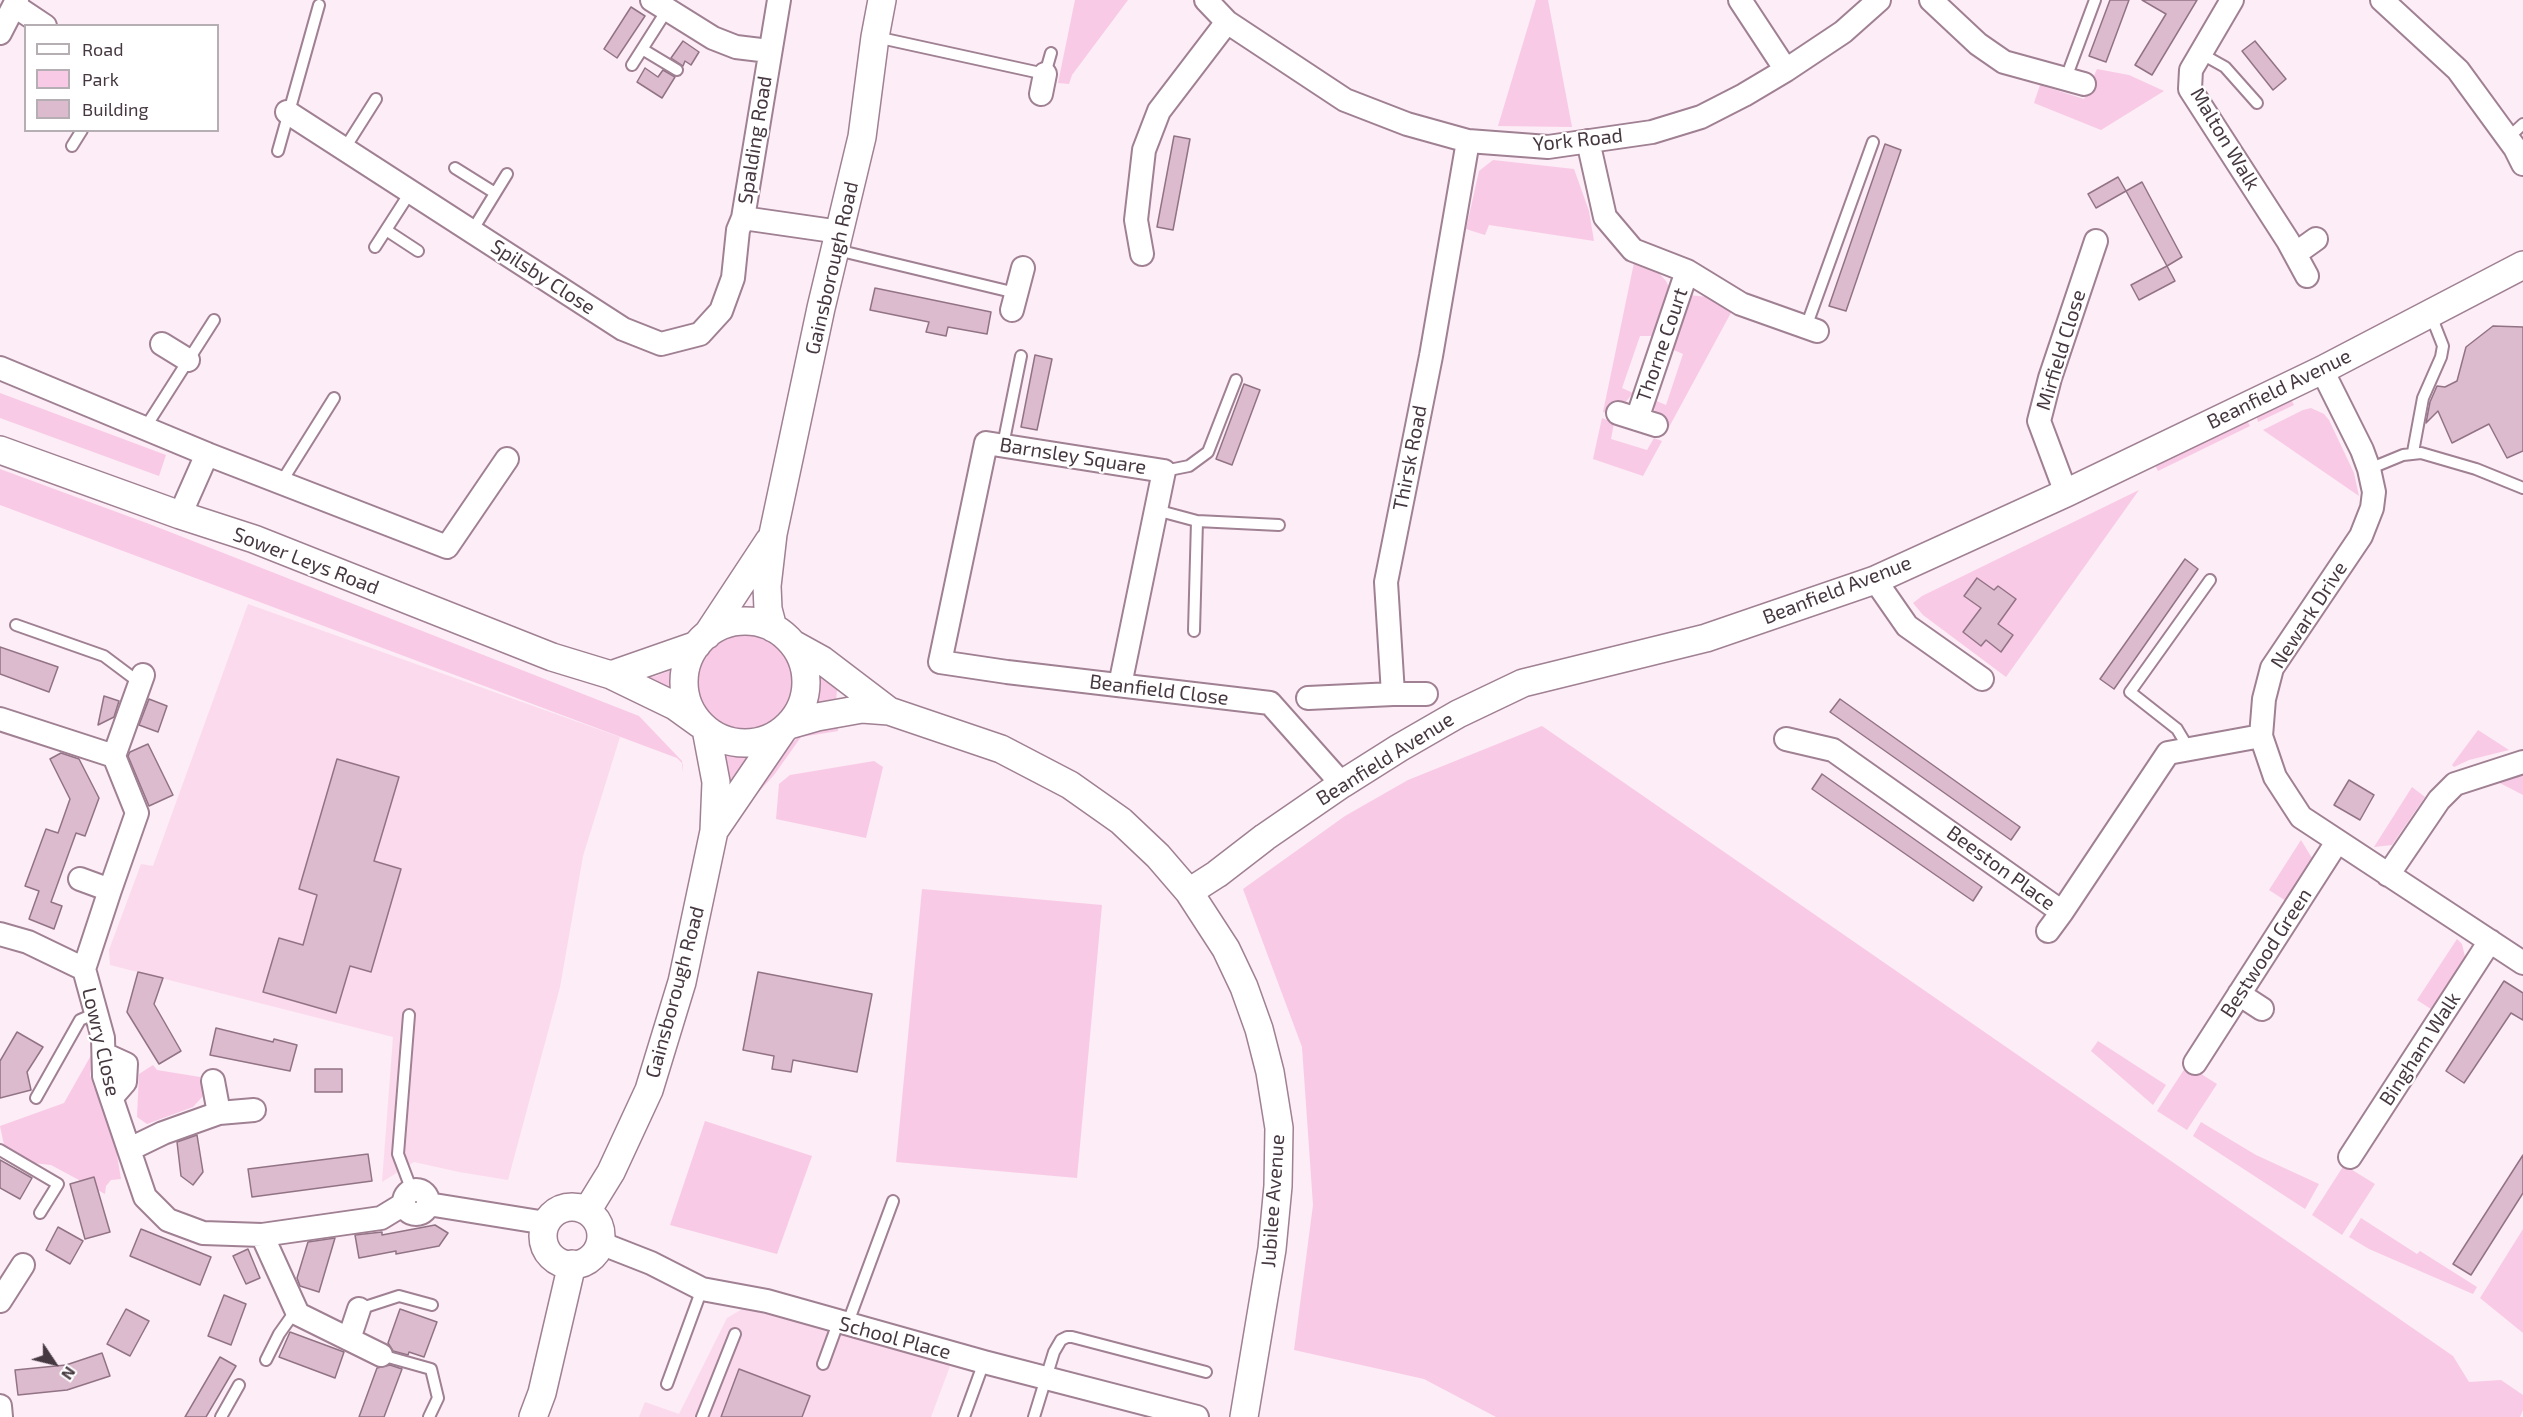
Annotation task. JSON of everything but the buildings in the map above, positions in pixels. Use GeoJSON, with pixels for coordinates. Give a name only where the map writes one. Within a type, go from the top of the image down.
{"type":"FeatureCollection","features":[{"type":"Feature","properties":{"kind":"street","name":"Spalding Road"},"geometry":{"type":"LineString","coordinates":[[778,0],[743,218],[838,241]]}},
{"type":"Feature","properties":{"kind":"street","name":"Gainsborough Road"},"geometry":{"type":"LineString","coordinates":[[783,636],[768,609],[767,586],[773,534],[821,308],[862,137],[882,0]]}},
{"type":"Feature","properties":{"kind":"street","name":"York Road"},"geometry":{"type":"LineString","coordinates":[[1206,0],[1227,22],[1345,100],[1407,124],[1468,141],[1548,147],[1652,132],[1701,117],[1786,70],[1843,32],[1879,0]]}},
{"type":"Feature","properties":{"kind":"street"},"geometry":{"type":"LineString","coordinates":[[1740,0],[1786,70]]}},
{"type":"Feature","properties":{"kind":"street"},"geometry":{"type":"LineString","coordinates":[[1931,0],[1978,44],[2004,62],[2075,81]]}},
{"type":"Feature","properties":{"kind":"street","name":"Malton Walk"},"geometry":{"type":"LineString","coordinates":[[2232,0],[2199,53],[2191,70],[2190,89],[2307,276]]}},
{"type":"Feature","properties":{"kind":"street"},"geometry":{"type":"LineString","coordinates":[[2382,0],[2458,70],[2515,131],[2523,164]]}},
{"type":"Feature","properties":{"kind":"street"},"geometry":{"type":"LineString","coordinates":[[0,33],[16,3],[42,24]]}},
{"type":"Feature","properties":{"kind":"street"},"geometry":{"type":"LineString","coordinates":[[659,5],[713,38],[736,47],[769,51]]}},
{"type":"Feature","properties":{"kind":"street"},"geometry":{"type":"LineString","coordinates":[[1142,254],[1136,220],[1144,150],[1159,111],[1227,22]]}},
{"type":"Feature","properties":{"kind":"street","name":"Spilsby Close"},"geometry":{"type":"LineString","coordinates":[[287,112],[623,329],[661,344],[700,334],[721,311],[733,278],[738,230],[743,218]]}},
{"type":"Feature","properties":{"kind":"street","name":"Thirsk Road"},"geometry":{"type":"LineString","coordinates":[[1393,694],[1386,582],[1431,356],[1468,141]]}},
{"type":"Feature","properties":{"kind":"street"},"geometry":{"type":"LineString","coordinates":[[1588,141],[1605,217],[1633,250],[1687,271],[1741,304],[1811,329]]}},
{"type":"Feature","properties":{"kind":"street"},"geometry":{"type":"LineString","coordinates":[[2295,254],[2316,239]]}},
{"type":"Feature","properties":{"kind":"street","name":"Mirfield Close"},"geometry":{"type":"LineString","coordinates":[[2066,493],[2039,421],[2050,378],[2096,241]]}},
{"type":"Feature","properties":{"kind":"street","name":"Beanfield Avenue"},"geometry":{"type":"LineString","coordinates":[[1189,892],[1342,784],[1458,714],[1522,683],[1706,638],[1875,580],[2066,493],[2322,370],[2523,265]]}},
{"type":"Feature","properties":{"kind":"street"},"geometry":{"type":"LineString","coordinates":[[1014,302],[1023,268]]}},
{"type":"Feature","properties":{"kind":"street","name":"Thorne Court"},"geometry":{"type":"LineString","coordinates":[[1637,419],[1687,271]]}},
{"type":"Feature","properties":{"kind":"street"},"geometry":{"type":"LineString","coordinates":[[162,344],[188,360]]}},
{"type":"Feature","properties":{"kind":"street"},"geometry":{"type":"LineString","coordinates":[[0,368],[207,454],[282,481],[447,547],[507,459]]}},
{"type":"Feature","properties":{"kind":"street","name":"Newark Drive"},"geometry":{"type":"LineString","coordinates":[[2322,370],[2369,469],[2374,492],[2372,508],[2361,536],[2272,668],[2264,699],[2261,736],[2275,777],[2301,817],[2523,963]]}},
{"type":"Feature","properties":{"kind":"street","name":"Barnsley Square"},"geometry":{"type":"LineString","coordinates":[[940,662],[986,443],[1003,445],[1164,471],[1120,685]]}},
{"type":"Feature","properties":{"kind":"street","name":"Sower Leys Road"},"geometry":{"type":"LineString","coordinates":[[0,450],[180,515],[254,539],[552,657],[611,675],[675,705],[703,726]]}},
{"type":"Feature","properties":{"kind":"street"},"geometry":{"type":"LineString","coordinates":[[180,515],[207,454]]}},
{"type":"Feature","properties":{"kind":"street","name":"Gainsborough Road"},"geometry":{"type":"LineString","coordinates":[[702,640],[773,534]]}},
{"type":"Feature","properties":{"kind":"street"},"geometry":{"type":"LineString","coordinates":[[1875,580],[1907,626],[1982,679]]}},
{"type":"Feature","properties":{"kind":"street"},"geometry":{"type":"LineString","coordinates":[[611,675],[702,640],[732,623],[750,621],[783,636],[802,659],[806,685],[799,711],[787,727],[765,740],[745,744],[724,740],[703,726],[690,709],[685,691],[685,672],[691,655],[702,640]]}},
{"type":"Feature","properties":{"kind":"street","name":"Jubilee Avenue"},"geometry":{"type":"LineString","coordinates":[[783,636],[822,660],[889,711]]}},
{"type":"Feature","properties":{"kind":"street","name":"Beanfield Close"},"geometry":{"type":"LineString","coordinates":[[940,662],[1270,703],[1342,784]]}},
{"type":"Feature","properties":{"kind":"street"},"geometry":{"type":"LineString","coordinates":[[0,934],[28,942],[84,969],[137,813],[114,756],[141,679]]}},
{"type":"Feature","properties":{"kind":"street"},"geometry":{"type":"LineString","coordinates":[[1308,698],[1426,694]]}},
{"type":"Feature","properties":{"kind":"street","name":"Jubilee Avenue"},"geometry":{"type":"LineString","coordinates":[[787,727],[817,717],[861,709],[889,711],[1001,749],[1070,785],[1121,821],[1158,856],[1189,892],[1226,949],[1244,987],[1259,1029],[1270,1072],[1279,1128],[1278,1186],[1272,1249],[1244,1417]]}},
{"type":"Feature","properties":{"kind":"street"},"geometry":{"type":"LineString","coordinates":[[0,719],[114,756]]}},
{"type":"Feature","properties":{"kind":"street","name":"Gainsborough Road"},"geometry":{"type":"LineString","coordinates":[[587,1211],[611,1172],[649,1090],[682,982],[714,831],[716,782],[703,726]]}},
{"type":"Feature","properties":{"kind":"street","name":"Gainsborough Road"},"geometry":{"type":"LineString","coordinates":[[714,831],[787,727]]}},
{"type":"Feature","properties":{"kind":"street","name":"Beeston Place"},"geometry":{"type":"LineString","coordinates":[[1786,739],[1833,750],[2062,912],[2168,753],[2261,736]]}},
{"type":"Feature","properties":{"kind":"street"},"geometry":{"type":"LineString","coordinates":[[2388,875],[2439,800],[2455,784],[2523,762]]}},
{"type":"Feature","properties":{"kind":"street","name":"Bestwood Green"},"geometry":{"type":"LineString","coordinates":[[2195,1063],[2337,842]]}},
{"type":"Feature","properties":{"kind":"street"},"geometry":{"type":"LineString","coordinates":[[80,879],[110,890]]}},
{"type":"Feature","properties":{"kind":"street"},"geometry":{"type":"LineString","coordinates":[[2048,931],[2062,912]]}},
{"type":"Feature","properties":{"kind":"street","name":"Bingham Walk"},"geometry":{"type":"LineString","coordinates":[[2350,1157],[2490,941]]}},
{"type":"Feature","properties":{"kind":"street","name":"Lowry Close"},"geometry":{"type":"LineString","coordinates":[[84,969],[103,1038],[104,1076],[145,1197],[168,1220],[202,1233],[262,1235],[381,1218],[415,1199]]}},
{"type":"Feature","properties":{"kind":"street"},"geometry":{"type":"LineString","coordinates":[[2240,994],[2262,1009]]}},
{"type":"Feature","properties":{"kind":"street"},"geometry":{"type":"LineString","coordinates":[[213,1081],[219,1113]]}},
{"type":"Feature","properties":{"kind":"street"},"geometry":{"type":"LineString","coordinates":[[130,1149],[163,1132],[219,1113],[254,1110]]}},
{"type":"Feature","properties":{"kind":"street"},"geometry":{"type":"LineString","coordinates":[[415,1199],[546,1223]]}},
{"type":"Feature","properties":{"kind":"street"},"geometry":{"type":"LineString","coordinates":[[568,1207],[587,1211],[599,1225],[600,1243],[590,1258],[572,1264],[563,1263],[548,1251],[543,1233],[546,1223],[559,1210],[568,1207]]}},
{"type":"Feature","properties":{"kind":"street"},"geometry":{"type":"LineString","coordinates":[[262,1235],[298,1314],[381,1355]]}},
{"type":"Feature","properties":{"kind":"street","name":"School Place"},"geometry":{"type":"LineString","coordinates":[[600,1243],[651,1263],[702,1289],[767,1301],[842,1324],[1190,1416]]}},
{"type":"Feature","properties":{"kind":"street"},"geometry":{"type":"LineString","coordinates":[[533,1417],[542,1393],[572,1264]]}},
{"type":"Feature","properties":{"kind":"street"},"geometry":{"type":"LineString","coordinates":[[0,1301],[23,1265]]}},
{"type":"Feature","properties":{"kind":"street"},"geometry":{"type":"LineString","coordinates":[[349,1339],[359,1309]]}},
{"type":"Feature","properties":{"kind":"street"},"geometry":{"type":"LineString","coordinates":[[0,1406],[1,1417]]}},
{"type":"Feature","properties":{"kind":"lane"},"geometry":{"type":"LineString","coordinates":[[2075,81],[2095,0]]}},
{"type":"Feature","properties":{"kind":"lane"},"geometry":{"type":"LineString","coordinates":[[278,151],[287,112],[319,5]]}},
{"type":"Feature","properties":{"kind":"lane"},"geometry":{"type":"LineString","coordinates":[[632,65],[642,49],[659,5]]}},
{"type":"Feature","properties":{"kind":"lane"},"geometry":{"type":"LineString","coordinates":[[875,36],[1046,74]]}},
{"type":"Feature","properties":{"kind":"lane"},"geometry":{"type":"LineString","coordinates":[[642,49],[677,70]]}},
{"type":"Feature","properties":{"kind":"lane"},"geometry":{"type":"LineString","coordinates":[[2199,53],[2225,68],[2258,103]]}},
{"type":"Feature","properties":{"kind":"lane"},"geometry":{"type":"LineString","coordinates":[[345,148],[376,99]]}},
{"type":"Feature","properties":{"kind":"lane"},"geometry":{"type":"LineString","coordinates":[[72,146],[81,132]]}},
{"type":"Feature","properties":{"kind":"lane"},"geometry":{"type":"LineString","coordinates":[[1811,329],[1873,142]]}},
{"type":"Feature","properties":{"kind":"lane"},"geometry":{"type":"LineString","coordinates":[[455,168],[495,193]]}},
{"type":"Feature","properties":{"kind":"lane"},"geometry":{"type":"LineString","coordinates":[[472,231],[507,174]]}},
{"type":"Feature","properties":{"kind":"lane"},"geometry":{"type":"LineString","coordinates":[[375,247],[411,190]]}},
{"type":"Feature","properties":{"kind":"lane"},"geometry":{"type":"LineString","coordinates":[[386,230],[418,252]]}},
{"type":"Feature","properties":{"kind":"lane"},"geometry":{"type":"LineString","coordinates":[[838,241],[1014,302]]}},
{"type":"Feature","properties":{"kind":"lane"},"geometry":{"type":"LineString","coordinates":[[2413,452],[2422,398],[2441,357],[2443,346],[2430,313]]}},
{"type":"Feature","properties":{"kind":"lane"},"geometry":{"type":"LineString","coordinates":[[145,428],[214,320]]}},
{"type":"Feature","properties":{"kind":"lane"},"geometry":{"type":"LineString","coordinates":[[1003,445],[1021,356]]}},
{"type":"Feature","properties":{"kind":"lane"},"geometry":{"type":"LineString","coordinates":[[1164,471],[1189,466],[1208,452],[1236,380]]}},
{"type":"Feature","properties":{"kind":"lane"},"geometry":{"type":"LineString","coordinates":[[282,481],[334,398]]}},
{"type":"Feature","properties":{"kind":"lane"},"geometry":{"type":"LineString","coordinates":[[2369,469],[2413,452],[2476,469],[2523,489]]}},
{"type":"Feature","properties":{"kind":"lane"},"geometry":{"type":"LineString","coordinates":[[1156,510],[1197,521],[1279,525]]}},
{"type":"Feature","properties":{"kind":"lane"},"geometry":{"type":"LineString","coordinates":[[1194,631],[1197,521]]}},
{"type":"Feature","properties":{"kind":"lane"},"geometry":{"type":"LineString","coordinates":[[2190,749],[2178,729],[2130,692],[2210,580]]}},
{"type":"Feature","properties":{"kind":"lane"},"geometry":{"type":"LineString","coordinates":[[16,625],[104,656],[141,679]]}},
{"type":"Feature","properties":{"kind":"lane"},"geometry":{"type":"LineString","coordinates":[[36,1098],[80,1020],[96,1013]]}},
{"type":"Feature","properties":{"kind":"lane"},"geometry":{"type":"LineString","coordinates":[[410,1015],[398,1154],[415,1199]]}},
{"type":"Feature","properties":{"kind":"lane"},"geometry":{"type":"LineString","coordinates":[[0,1150],[58,1184],[40,1213]]}},
{"type":"Feature","properties":{"kind":"lane"},"geometry":{"type":"LineString","coordinates":[[824,1364],[893,1201]]}},
{"type":"Feature","properties":{"kind":"lane"},"geometry":{"type":"LineString","coordinates":[[667,1384],[702,1289]]}},
{"type":"Feature","properties":{"kind":"lane"},"geometry":{"type":"LineString","coordinates":[[359,1309],[399,1296],[432,1305]]}},
{"type":"Feature","properties":{"kind":"lane"},"geometry":{"type":"LineString","coordinates":[[266,1360],[279,1334],[296,1310]]}},
{"type":"Feature","properties":{"kind":"lane"},"geometry":{"type":"LineString","coordinates":[[702,1417],[735,1334]]}},
{"type":"Feature","properties":{"kind":"lane"},"geometry":{"type":"LineString","coordinates":[[1034,1417],[1058,1345],[1061,1340],[1072,1337],[1206,1372]]}},
{"type":"Feature","properties":{"kind":"lane"},"geometry":{"type":"LineString","coordinates":[[381,1355],[431,1369],[438,1398],[429,1417]]}},
{"type":"Feature","properties":{"kind":"lane"},"geometry":{"type":"LineString","coordinates":[[964,1417],[984,1362]]}},
{"type":"Feature","properties":{"kind":"lane"},"geometry":{"type":"LineString","coordinates":[[221,1417],[240,1385]]}},
{"type":"Feature","properties":{"kind":"shaded area"},"geometry":{"type":"Polygon","coordinates":[[[248,604],[620,737],[583,856],[560,987],[508,1180],[414,1162],[382,1182],[393,1037],[110,965],[109,950],[141,864],[153,866],[248,604]]]}},
{"type":"Feature","properties":{"kind":"shaded area"},"geometry":{"type":"Polygon","coordinates":[[[749,1305],[953,1358],[931,1417],[639,1417],[645,1402],[679,1414],[727,1318],[749,1305]]]}},
{"type":"Feature","properties":{"kind":"green space"},"geometry":{"type":"Polygon","coordinates":[[[1075,0],[1128,0],[1072,75],[1069,84],[1058,83],[1075,0]]]}},
{"type":"Feature","properties":{"kind":"green space"},"geometry":{"type":"Polygon","coordinates":[[[1536,0],[1548,0],[1572,127],[1498,126],[1536,0]]]}},
{"type":"Feature","properties":{"kind":"green space"},"geometry":{"type":"Polygon","coordinates":[[[2097,69],[2129,75],[2164,91],[2101,130],[2034,103],[2040,85],[2084,99],[2097,69]]]}},
{"type":"Feature","properties":{"kind":"green space"},"geometry":{"type":"Polygon","coordinates":[[[1493,160],[1574,169],[1589,211],[1594,241],[1489,225],[1485,235],[1466,229],[1479,171],[1493,160]]]}},
{"type":"Feature","properties":{"kind":"green space"},"geometry":{"type":"Polygon","coordinates":[[[1635,258],[1657,271],[1671,291],[1656,336],[1640,336],[1622,388],[1633,393],[1615,415],[1603,412],[1635,258]]]}},
{"type":"Feature","properties":{"kind":"green space"},"geometry":{"type":"Polygon","coordinates":[[[1688,295],[1708,297],[1733,309],[1668,429],[1655,416],[1654,400],[1666,405],[1683,354],[1669,348],[1688,295]]]}},
{"type":"Feature","properties":{"kind":"green space"},"geometry":{"type":"Polygon","coordinates":[[[0,393],[166,455],[159,476],[0,418],[0,393]]]}},
{"type":"Feature","properties":{"kind":"green space"},"geometry":{"type":"Polygon","coordinates":[[[2290,397],[2294,405],[2258,422],[2256,414],[2290,397]]]}},
{"type":"Feature","properties":{"kind":"green space"},"geometry":{"type":"Polygon","coordinates":[[[2311,408],[2324,414],[2329,420],[2354,473],[2359,496],[2263,430],[2311,408]]]}},
{"type":"Feature","properties":{"kind":"green space"},"geometry":{"type":"Polygon","coordinates":[[[1602,418],[1614,423],[1611,439],[1647,450],[1654,438],[1662,441],[1643,476],[1593,459],[1602,418]]]}},
{"type":"Feature","properties":{"kind":"green space"},"geometry":{"type":"Polygon","coordinates":[[[2246,418],[2250,426],[2158,471],[2154,463],[2246,418]]]}},
{"type":"Feature","properties":{"kind":"green space"},"geometry":{"type":"Polygon","coordinates":[[[0,469],[152,525],[639,716],[682,763],[677,758],[0,505],[0,469]]]}},
{"type":"Feature","properties":{"kind":"green space"},"geometry":{"type":"Polygon","coordinates":[[[2139,490],[2006,677],[1923,615],[1913,603],[1922,596],[2139,490]]]}},
{"type":"Feature","properties":{"kind":"green space"},"geometry":{"type":"Polygon","coordinates":[[[745,631],[764,635],[781,646],[792,663],[796,682],[792,701],[781,718],[764,729],[745,733],[726,729],[709,718],[698,701],[694,682],[698,663],[709,646],[726,635],[745,631]]]}},
{"type":"Feature","properties":{"kind":"green space"},"geometry":{"type":"Polygon","coordinates":[[[671,670],[675,673],[676,695],[638,679],[656,676],[671,670]]]}},
{"type":"Feature","properties":{"kind":"green space"},"geometry":{"type":"Polygon","coordinates":[[[816,670],[842,683],[837,690],[836,701],[813,707],[817,682],[816,670]]]}},
{"type":"Feature","properties":{"kind":"green space"},"geometry":{"type":"Polygon","coordinates":[[[837,722],[838,731],[801,737],[774,775],[754,797],[752,794],[786,749],[802,733],[837,722]]]}},
{"type":"Feature","properties":{"kind":"green space"},"geometry":{"type":"Polygon","coordinates":[[[1542,726],[2453,1356],[2469,1382],[2501,1380],[2523,1395],[2523,1410],[2520,1417],[1496,1417],[1424,1379],[1294,1350],[1313,1205],[1302,1047],[1243,889],[1345,816],[1408,780],[1542,726]]]}},
{"type":"Feature","properties":{"kind":"green space"},"geometry":{"type":"Polygon","coordinates":[[[2478,730],[2509,750],[2469,760],[2454,767],[2452,765],[2478,730]]]}},
{"type":"Feature","properties":{"kind":"green space"},"geometry":{"type":"Polygon","coordinates":[[[720,749],[736,753],[758,754],[736,787],[723,783],[720,749]]]}},
{"type":"Feature","properties":{"kind":"green space"},"geometry":{"type":"Polygon","coordinates":[[[874,761],[883,767],[866,838],[776,819],[779,784],[790,775],[874,761]]]}},
{"type":"Feature","properties":{"kind":"green space"},"geometry":{"type":"Polygon","coordinates":[[[2523,776],[2523,795],[2494,780],[2523,776]]]}},
{"type":"Feature","properties":{"kind":"green space"},"geometry":{"type":"Polygon","coordinates":[[[2412,787],[2425,797],[2392,845],[2374,847],[2412,787]]]}},
{"type":"Feature","properties":{"kind":"green space"},"geometry":{"type":"Polygon","coordinates":[[[2301,840],[2312,858],[2286,901],[2269,890],[2301,840]]]}},
{"type":"Feature","properties":{"kind":"green space"},"geometry":{"type":"Polygon","coordinates":[[[922,889],[1102,905],[1077,1178],[896,1162],[922,889]]]}},
{"type":"Feature","properties":{"kind":"green space"},"geometry":{"type":"Polygon","coordinates":[[[2457,939],[2462,944],[2466,961],[2434,1011],[2417,1000],[2457,939]]]}},
{"type":"Feature","properties":{"kind":"green space"},"geometry":{"type":"Polygon","coordinates":[[[2098,1041],[2166,1085],[2153,1105],[2091,1051],[2098,1041]]]}},
{"type":"Feature","properties":{"kind":"green space"},"geometry":{"type":"Polygon","coordinates":[[[94,1050],[90,1075],[94,1088],[104,1099],[110,1113],[121,1179],[111,1180],[106,1186],[105,1194],[51,1165],[33,1163],[19,1158],[4,1145],[0,1126],[64,1103],[94,1050]]]}},
{"type":"Feature","properties":{"kind":"green space"},"geometry":{"type":"Polygon","coordinates":[[[153,1065],[157,1070],[200,1077],[203,1096],[193,1107],[147,1124],[137,1117],[139,1074],[153,1065]]]}},
{"type":"Feature","properties":{"kind":"green space"},"geometry":{"type":"Polygon","coordinates":[[[2187,1065],[2217,1084],[2187,1130],[2157,1111],[2187,1065]]]}},
{"type":"Feature","properties":{"kind":"green space"},"geometry":{"type":"Polygon","coordinates":[[[705,1121],[812,1156],[777,1254],[670,1225],[705,1121]]]}},
{"type":"Feature","properties":{"kind":"green space"},"geometry":{"type":"Polygon","coordinates":[[[2201,1122],[2256,1155],[2319,1184],[2305,1209],[2193,1136],[2201,1122]]]}},
{"type":"Feature","properties":{"kind":"green space"},"geometry":{"type":"Polygon","coordinates":[[[2344,1165],[2375,1184],[2342,1235],[2312,1215],[2344,1165]]]}},
{"type":"Feature","properties":{"kind":"green space"},"geometry":{"type":"Polygon","coordinates":[[[2361,1218],[2417,1254],[2420,1251],[2477,1287],[2473,1294],[2369,1249],[2349,1237],[2361,1218]]]}},
{"type":"Feature","properties":{"kind":"green space"},"geometry":{"type":"Polygon","coordinates":[[[2523,1229],[2523,1333],[2480,1298],[2523,1229]]]}}]}
